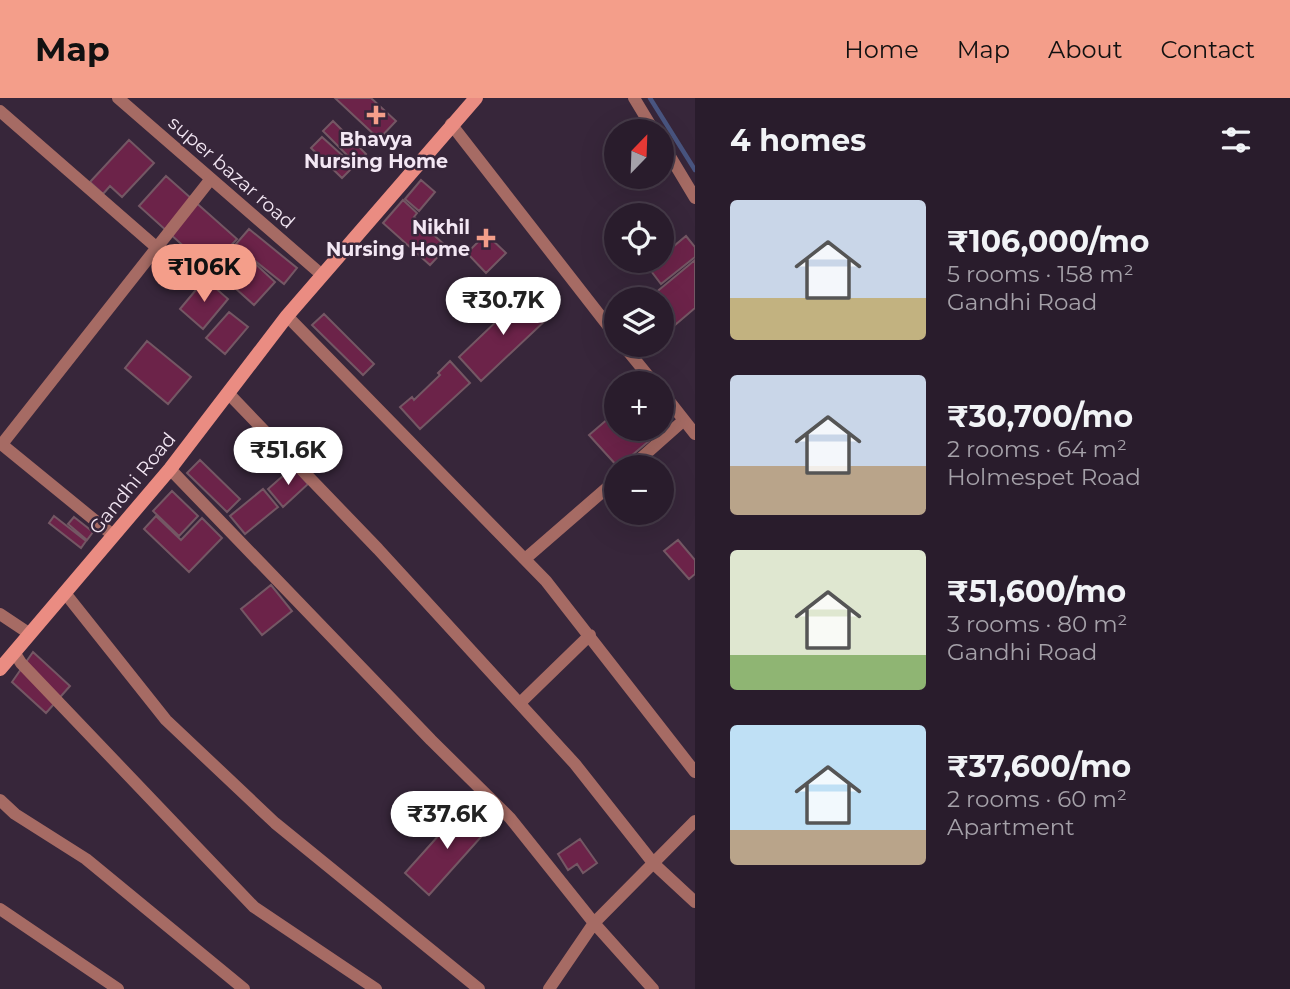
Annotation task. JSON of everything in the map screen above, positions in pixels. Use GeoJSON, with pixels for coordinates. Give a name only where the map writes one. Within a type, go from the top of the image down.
{"type":"FeatureCollection","features":[{"type":"Feature","properties":{"kind":"street","name":"super bazar road"},"geometry":{"type":"LineString","coordinates":[[118,98],[322,275]]}},
{"type":"Feature","properties":{"kind":"street"},"geometry":{"type":"LineString","coordinates":[[634,98],[647,119]]}},
{"type":"Feature","properties":{"kind":"street","name":"Gandhi Road"},"geometry":{"type":"LineString","coordinates":[[0,669],[170,469],[287,316],[471,100]]}},
{"type":"Feature","properties":{"kind":"street"},"geometry":{"type":"LineString","coordinates":[[0,111],[156,247]]}},
{"type":"Feature","properties":{"kind":"street"},"geometry":{"type":"LineString","coordinates":[[451,124],[604,321]]}},
{"type":"Feature","properties":{"kind":"street"},"geometry":{"type":"LineString","coordinates":[[674,163],[695,198]]}},
{"type":"Feature","properties":{"kind":"street"},"geometry":{"type":"LineString","coordinates":[[114,536],[1,444],[211,180]]}},
{"type":"Feature","properties":{"kind":"street"},"geometry":{"type":"LineString","coordinates":[[287,316],[546,581],[695,772]]}},
{"type":"Feature","properties":{"kind":"street"},"geometry":{"type":"LineString","coordinates":[[633,357],[644,371]]}},
{"type":"Feature","properties":{"kind":"street"},"geometry":{"type":"LineString","coordinates":[[228,393],[378,549],[520,703],[575,764],[654,864],[695,902]]}},
{"type":"Feature","properties":{"kind":"street"},"geometry":{"type":"LineString","coordinates":[[674,407],[695,434]]}},
{"type":"Feature","properties":{"kind":"street"},"geometry":{"type":"LineString","coordinates":[[645,455],[684,420]]}},
{"type":"Feature","properties":{"kind":"street"},"geometry":{"type":"LineString","coordinates":[[170,469],[431,740],[510,818],[594,923],[653,989]]}},
{"type":"Feature","properties":{"kind":"street"},"geometry":{"type":"LineString","coordinates":[[526,559],[604,491]]}},
{"type":"Feature","properties":{"kind":"street"},"geometry":{"type":"LineString","coordinates":[[65,593],[175,729],[275,822],[479,989]]}},
{"type":"Feature","properties":{"kind":"street"},"geometry":{"type":"LineString","coordinates":[[0,614],[30,634]]}},
{"type":"Feature","properties":{"kind":"street"},"geometry":{"type":"LineString","coordinates":[[520,703],[590,635]]}},
{"type":"Feature","properties":{"kind":"street"},"geometry":{"type":"LineString","coordinates":[[14,652],[21,663],[254,907],[376,989]]}},
{"type":"Feature","properties":{"kind":"street"},"geometry":{"type":"LineString","coordinates":[[0,800],[15,814],[86,859],[244,989]]}},
{"type":"Feature","properties":{"kind":"street"},"geometry":{"type":"LineString","coordinates":[[549,989],[594,923],[695,821]]}},
{"type":"Feature","properties":{"kind":"street"},"geometry":{"type":"LineString","coordinates":[[0,909],[118,989]]}},
{"type":"Feature","properties":{"kind":"building"},"geometry":{"type":"Polygon","coordinates":[[[335,98],[371,98],[396,121],[379,139],[335,98]]]}},
{"type":"Feature","properties":{"kind":"building"},"geometry":{"type":"Polygon","coordinates":[[[333,121],[366,154],[356,164],[323,131],[333,121]]]}},
{"type":"Feature","properties":{"kind":"building"},"geometry":{"type":"Polygon","coordinates":[[[322,137],[354,166],[342,178],[311,148],[322,137]]]}},
{"type":"Feature","properties":{"kind":"building"},"geometry":{"type":"Polygon","coordinates":[[[129,140],[154,163],[122,197],[110,186],[103,194],[90,182],[129,140]]]}},
{"type":"Feature","properties":{"kind":"building"},"geometry":{"type":"Polygon","coordinates":[[[166,176],[237,239],[209,269],[139,206],[166,176]]]}},
{"type":"Feature","properties":{"kind":"building"},"geometry":{"type":"Polygon","coordinates":[[[421,180],[435,192],[419,211],[405,199],[421,180]]]}},
{"type":"Feature","properties":{"kind":"building"},"geometry":{"type":"Polygon","coordinates":[[[403,200],[417,213],[414,217],[447,247],[430,265],[383,223],[403,200]]]}},
{"type":"Feature","properties":{"kind":"building"},"geometry":{"type":"Polygon","coordinates":[[[249,229],[297,268],[284,284],[235,245],[249,229]]]}},
{"type":"Feature","properties":{"kind":"building"},"geometry":{"type":"Polygon","coordinates":[[[486,234],[506,253],[486,273],[467,253],[486,234]]]}},
{"type":"Feature","properties":{"kind":"building"},"geometry":{"type":"Polygon","coordinates":[[[686,236],[695,247],[695,257],[661,284],[653,273],[674,273],[674,246],[686,236]]]}},
{"type":"Feature","properties":{"kind":"building"},"geometry":{"type":"Polygon","coordinates":[[[237,247],[275,282],[254,305],[216,271],[237,247]]]}},
{"type":"Feature","properties":{"kind":"building"},"geometry":{"type":"Polygon","coordinates":[[[695,260],[695,308],[674,326],[674,287],[662,287],[695,260]]]}},
{"type":"Feature","properties":{"kind":"building"},"geometry":{"type":"Polygon","coordinates":[[[205,279],[228,299],[203,329],[180,309],[205,279]]]}},
{"type":"Feature","properties":{"kind":"building"},"geometry":{"type":"Polygon","coordinates":[[[525,294],[548,318],[481,381],[459,357],[525,294]]]}},
{"type":"Feature","properties":{"kind":"building"},"geometry":{"type":"Polygon","coordinates":[[[229,312],[248,327],[225,354],[206,338],[229,312]]]}},
{"type":"Feature","properties":{"kind":"building"},"geometry":{"type":"Polygon","coordinates":[[[324,314],[374,364],[363,375],[312,325],[324,314]]]}},
{"type":"Feature","properties":{"kind":"building"},"geometry":{"type":"Polygon","coordinates":[[[147,341],[191,377],[168,404],[125,368],[147,341]]]}},
{"type":"Feature","properties":{"kind":"building"},"geometry":{"type":"Polygon","coordinates":[[[450,361],[470,383],[420,429],[400,407],[412,397],[414,400],[440,375],[438,373],[450,361]]]}},
{"type":"Feature","properties":{"kind":"building"},"geometry":{"type":"Polygon","coordinates":[[[604,422],[604,441],[649,441],[632,455],[607,455],[589,435],[604,422]]]}},
{"type":"Feature","properties":{"kind":"building"},"geometry":{"type":"Polygon","coordinates":[[[200,460],[240,499],[227,512],[187,473],[200,460]]]}},
{"type":"Feature","properties":{"kind":"building"},"geometry":{"type":"Polygon","coordinates":[[[293,467],[308,484],[283,507],[268,489],[293,467]]]}},
{"type":"Feature","properties":{"kind":"building"},"geometry":{"type":"Polygon","coordinates":[[[263,489],[278,507],[245,534],[230,516],[263,489]]]}},
{"type":"Feature","properties":{"kind":"building"},"geometry":{"type":"Polygon","coordinates":[[[172,491],[198,516],[179,536],[153,511],[172,491]]]}},
{"type":"Feature","properties":{"kind":"building"},"geometry":{"type":"Polygon","coordinates":[[[54,516],[86,541],[81,548],[49,523],[54,516]]]}},
{"type":"Feature","properties":{"kind":"building"},"geometry":{"type":"Polygon","coordinates":[[[156,516],[181,540],[202,518],[222,538],[189,572],[144,529],[156,516]]]}},
{"type":"Feature","properties":{"kind":"building"},"geometry":{"type":"Polygon","coordinates":[[[74,517],[93,532],[87,540],[68,524],[74,517]]]}},
{"type":"Feature","properties":{"kind":"building"},"geometry":{"type":"Polygon","coordinates":[[[678,540],[695,560],[695,574],[689,579],[664,551],[678,540]]]}},
{"type":"Feature","properties":{"kind":"building"},"geometry":{"type":"Polygon","coordinates":[[[271,585],[292,611],[262,635],[241,609],[271,585]]]}},
{"type":"Feature","properties":{"kind":"building"},"geometry":{"type":"Polygon","coordinates":[[[33,652],[70,686],[46,713],[12,682],[33,652]]]}},
{"type":"Feature","properties":{"kind":"building"},"geometry":{"type":"Polygon","coordinates":[[[465,806],[489,828],[429,895],[405,873],[465,806]]]}},
{"type":"Feature","properties":{"kind":"building"},"geometry":{"type":"Polygon","coordinates":[[[580,839],[597,863],[583,873],[577,864],[568,870],[558,854],[580,839]]]}},
{"type":"Feature","properties":{"kind":"waterway"},"geometry":{"type":"LineString","coordinates":[[650,98],[695,170]]}},
{"type":"Feature","properties":{"kind":"place","name":"Bhavya Nursing Home"},"geometry":{"type":"Point","coordinates":[376,115]}},
{"type":"Feature","properties":{"kind":"place","name":"Nikhil Nursing Home"},"geometry":{"type":"Point","coordinates":[486,238]}}]}
